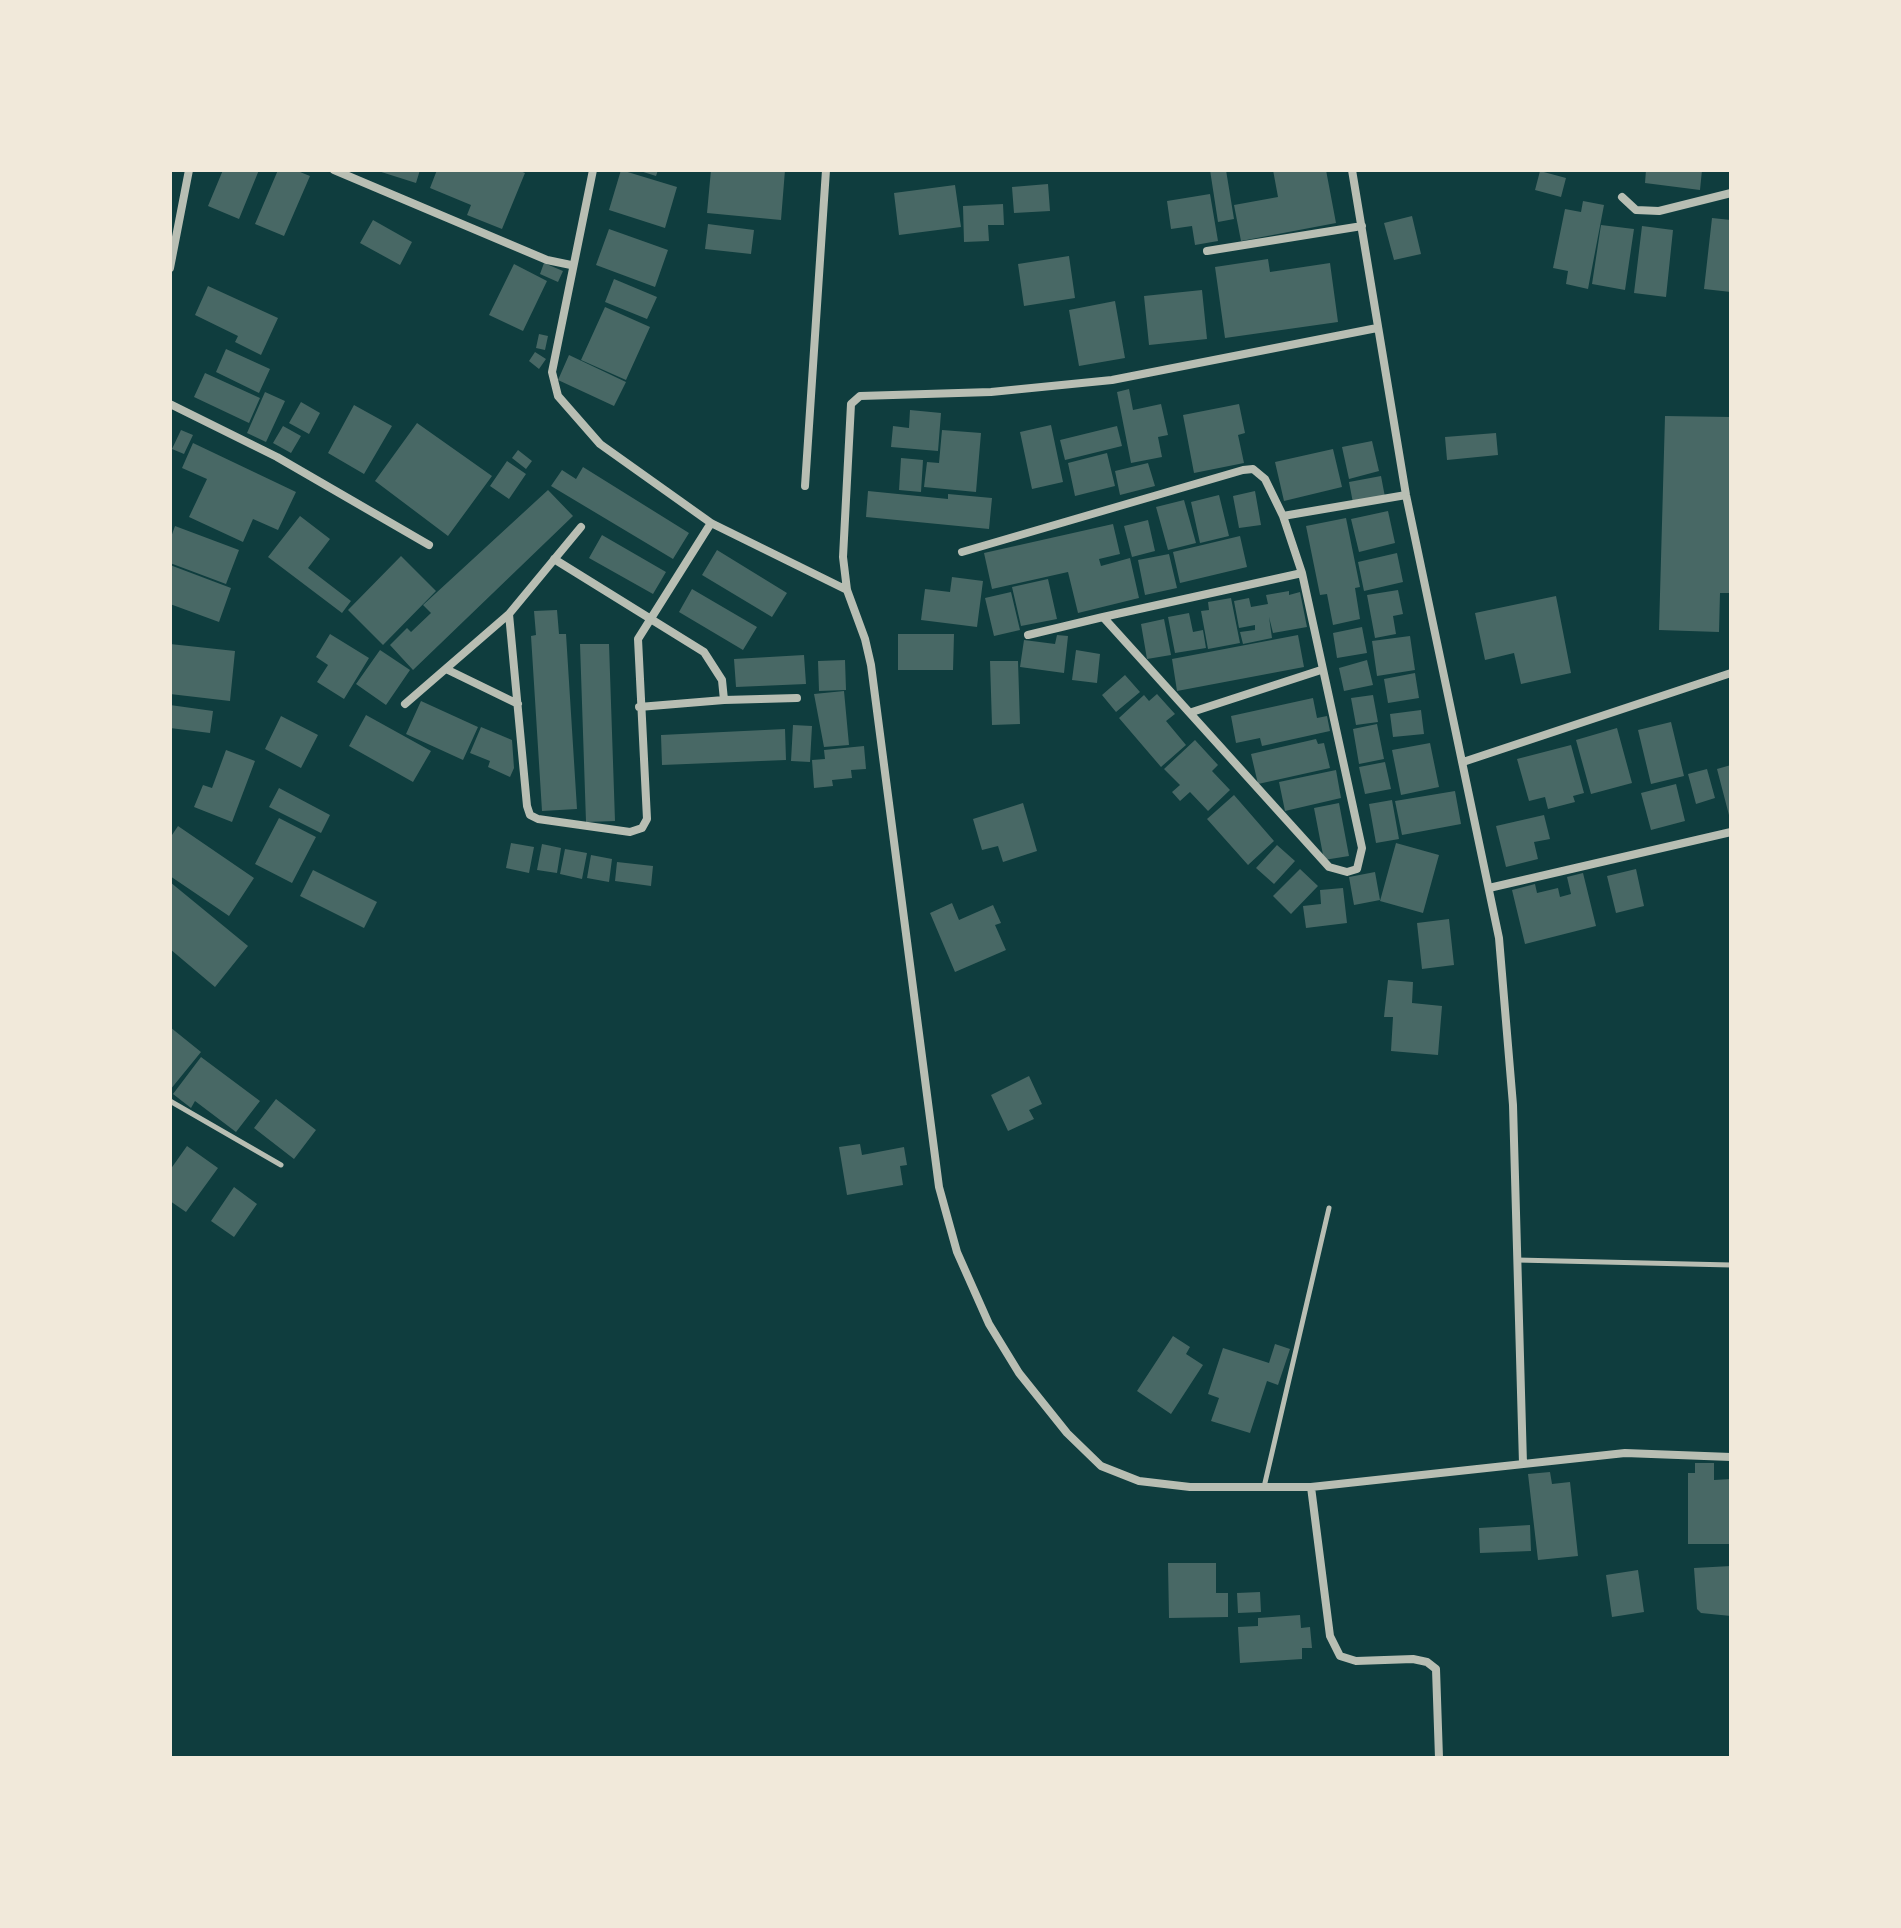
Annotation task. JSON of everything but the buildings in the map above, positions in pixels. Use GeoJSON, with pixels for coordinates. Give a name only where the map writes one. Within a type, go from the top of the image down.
{"type":"FeatureCollection","features":[{"type":"Feature","properties":{"kind":"street"},"geometry":{"type":"LineString","coordinates":[[170,268],[189,170]]}},
{"type":"Feature","properties":{"kind":"street"},"geometry":{"type":"LineString","coordinates":[[334,170],[547,260],[571,265]]}},
{"type":"Feature","properties":{"kind":"street"},"geometry":{"type":"LineString","coordinates":[[593,170],[571,265],[552,372],[558,396],[600,444],[711,523],[847,590]]}},
{"type":"Feature","properties":{"kind":"street"},"geometry":{"type":"LineString","coordinates":[[805,486],[826,170]]}},
{"type":"Feature","properties":{"kind":"street"},"geometry":{"type":"LineString","coordinates":[[1352,170],[1406,495],[1499,938],[1513,1105],[1523,1464]]}},
{"type":"Feature","properties":{"kind":"street"},"geometry":{"type":"LineString","coordinates":[[1622,197],[1636,210],[1659,211],[1731,193]]}},
{"type":"Feature","properties":{"kind":"street"},"geometry":{"type":"LineString","coordinates":[[1207,251],[1362,226]]}},
{"type":"Feature","properties":{"kind":"street"},"geometry":{"type":"LineString","coordinates":[[1377,328],[1112,380],[991,392],[860,396],[851,404],[842,528],[847,590],[871,665],[939,1187],[957,1252],[989,1324],[1028,1385],[1067,1433],[1101,1466],[1139,1481],[1264,1488],[1311,1487],[1625,1453],[1731,1457]]}},
{"type":"Feature","properties":{"kind":"street"},"geometry":{"type":"LineString","coordinates":[[170,404],[277,457],[429,545]]}},
{"type":"Feature","properties":{"kind":"street"},"geometry":{"type":"LineString","coordinates":[[962,552],[1253,469],[1265,479],[1283,516],[1302,573],[1362,848],[1357,869],[1347,872],[1329,867],[1103,617]]}},
{"type":"Feature","properties":{"kind":"street"},"geometry":{"type":"LineString","coordinates":[[1283,516],[1406,495]]}},
{"type":"Feature","properties":{"kind":"street"},"geometry":{"type":"LineString","coordinates":[[509,614],[530,815],[630,832],[642,828],[647,819],[636,647],[711,523]]}},
{"type":"Feature","properties":{"kind":"street"},"geometry":{"type":"LineString","coordinates":[[405,704],[509,614],[581,527]]}},
{"type":"Feature","properties":{"kind":"street"},"geometry":{"type":"LineString","coordinates":[[554,559],[704,652],[722,680],[724,700]]}},
{"type":"Feature","properties":{"kind":"street"},"geometry":{"type":"LineString","coordinates":[[1028,635],[1302,573]]}},
{"type":"Feature","properties":{"kind":"street"},"geometry":{"type":"LineString","coordinates":[[446,669],[518,704]]}},
{"type":"Feature","properties":{"kind":"street"},"geometry":{"type":"LineString","coordinates":[[1192,712],[1321,670]]}},
{"type":"Feature","properties":{"kind":"street"},"geometry":{"type":"LineString","coordinates":[[1463,762],[1731,673]]}},
{"type":"Feature","properties":{"kind":"street"},"geometry":{"type":"LineString","coordinates":[[639,707],[797,698]]}},
{"type":"Feature","properties":{"kind":"street"},"geometry":{"type":"LineString","coordinates":[[1489,888],[1731,832]]}},
{"type":"Feature","properties":{"kind":"street"},"geometry":{"type":"LineString","coordinates":[[1311,1487],[1330,1636],[1340,1656],[1364,1661],[1413,1659],[1427,1662],[1436,1669],[1439,1758]]}},
{"type":"Feature","properties":{"kind":"lane"},"geometry":{"type":"LineString","coordinates":[[170,1101],[281,1165]]}},
{"type":"Feature","properties":{"kind":"lane"},"geometry":{"type":"LineString","coordinates":[[1264,1488],[1329,1208]]}},
{"type":"Feature","properties":{"kind":"lane"},"geometry":{"type":"LineString","coordinates":[[1516,1260],[1731,1265]]}}]}
